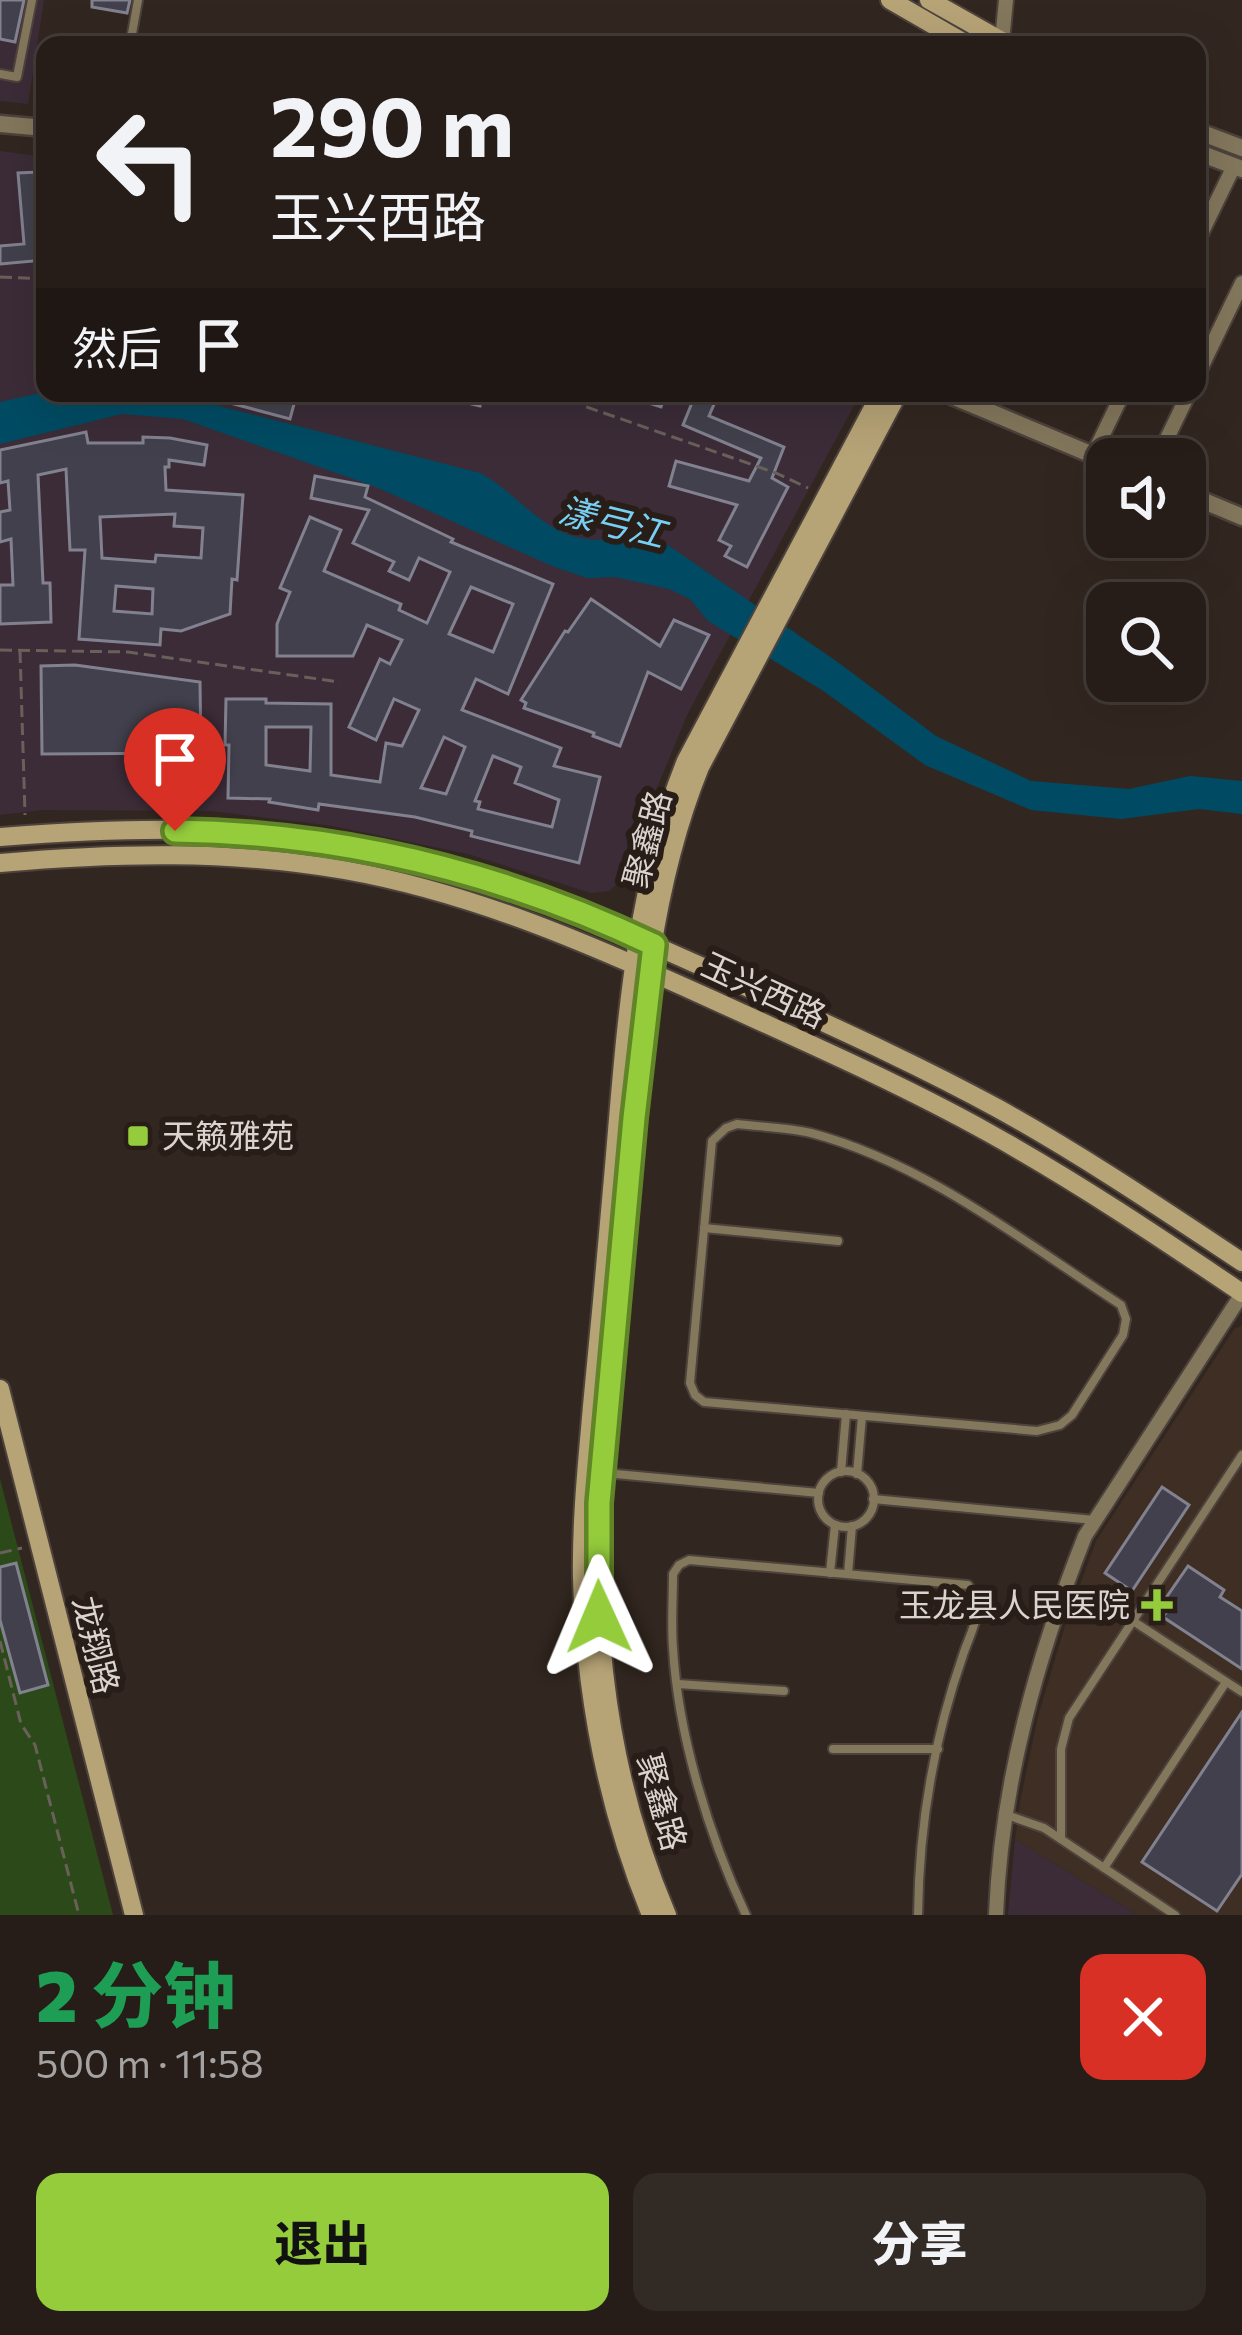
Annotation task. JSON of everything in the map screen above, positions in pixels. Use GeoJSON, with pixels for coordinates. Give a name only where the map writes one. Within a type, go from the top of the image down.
{"type":"FeatureCollection","features":[{"type":"Feature","properties":{"kind":"main road"},"geometry":{"type":"LineString","coordinates":[[890,0],[952,36]]}},
{"type":"Feature","properties":{"kind":"main road"},"geometry":{"type":"LineString","coordinates":[[929,0],[993,36]]}},
{"type":"Feature","properties":{"kind":"main road","name":"聚鑫路"},"geometry":{"type":"LineString","coordinates":[[778,602],[826,496],[876,402]]}},
{"type":"Feature","properties":{"kind":"main road","name":"聚鑫路"},"geometry":{"type":"LineString","coordinates":[[651,1915],[621,1832],[600,1746],[587,1661],[582,1579],[584,1502],[621,1095],[647,942],[653,858],[699,734],[751,653],[893,402]]}},
{"type":"Feature","properties":{"kind":"main road","name":"玉兴西路"},"geometry":{"type":"LineString","coordinates":[[0,837],[200,831],[301,838],[395,854],[486,878],[575,910],[872,1044],[999,1110],[1120,1181],[1242,1262]]}},
{"type":"Feature","properties":{"kind":"main road","name":"玉兴西路"},"geometry":{"type":"LineString","coordinates":[[0,863],[96,856],[298,863],[478,903],[565,934],[861,1067],[987,1132],[1107,1202],[1242,1293]]}},
{"type":"Feature","properties":{"kind":"main road","name":"聚鑫路"},"geometry":{"type":"LineString","coordinates":[[643,968],[602,1472],[598,1579],[614,1743],[635,1828],[667,1915]]}},
{"type":"Feature","properties":{"kind":"main road","name":"龙翔路"},"geometry":{"type":"LineString","coordinates":[[0,1389],[134,1915]]}},
{"type":"Feature","properties":{"kind":"street"},"geometry":{"type":"LineString","coordinates":[[1006,0],[1006,36]]}},
{"type":"Feature","properties":{"kind":"street"},"geometry":{"type":"LineString","coordinates":[[0,124],[36,127]]}},
{"type":"Feature","properties":{"kind":"street"},"geometry":{"type":"LineString","coordinates":[[1206,134],[1242,148]]}},
{"type":"Feature","properties":{"kind":"street"},"geometry":{"type":"LineString","coordinates":[[0,136],[36,139]]}},
{"type":"Feature","properties":{"kind":"street"},"geometry":{"type":"LineString","coordinates":[[1206,155],[1238,167],[1206,226]]}},
{"type":"Feature","properties":{"kind":"street"},"geometry":{"type":"LineString","coordinates":[[1206,357],[1242,283]]}},
{"type":"Feature","properties":{"kind":"street"},"geometry":{"type":"LineString","coordinates":[[966,402],[1086,452]]}},
{"type":"Feature","properties":{"kind":"street"},"geometry":{"type":"LineString","coordinates":[[1107,438],[1120,402]]}},
{"type":"Feature","properties":{"kind":"street"},"geometry":{"type":"LineString","coordinates":[[1167,438],[1185,402]]}},
{"type":"Feature","properties":{"kind":"street"},"geometry":{"type":"LineString","coordinates":[[1206,502],[1242,517]]}},
{"type":"Feature","properties":{"kind":"street"},"geometry":{"type":"LineString","coordinates":[[995,1915],[1005,1815],[1026,1712],[1052,1622],[1085,1536],[1242,1293]]}},
{"type":"Feature","properties":{"kind":"lane"},"geometry":{"type":"LineString","coordinates":[[0,74],[17,77],[32,0]]}},
{"type":"Feature","properties":{"kind":"lane"},"geometry":{"type":"LineString","coordinates":[[132,36],[138,0]]}},
{"type":"Feature","properties":{"kind":"lane"},"geometry":{"type":"LineString","coordinates":[[736,1124],[808,1132],[861,1151],[937,1187],[1121,1304],[1126,1319],[1123,1335],[1072,1415],[1053,1428],[1037,1431],[846,1414],[704,1402],[690,1383],[712,1142],[736,1124]]}},
{"type":"Feature","properties":{"kind":"lane"},"geometry":{"type":"LineString","coordinates":[[704,1228],[838,1241]]}},
{"type":"Feature","properties":{"kind":"lane"},"geometry":{"type":"LineString","coordinates":[[841,1472],[846,1414]]}},
{"type":"Feature","properties":{"kind":"lane"},"geometry":{"type":"LineString","coordinates":[[857,1474],[862,1415]]}},
{"type":"Feature","properties":{"kind":"lane"},"geometry":{"type":"LineString","coordinates":[[1061,1839],[1061,1749],[1069,1718],[1242,1455]]}},
{"type":"Feature","properties":{"kind":"lane"},"geometry":{"type":"LineString","coordinates":[[602,1472],[819,1492]]}},
{"type":"Feature","properties":{"kind":"lane"},"geometry":{"type":"LineString","coordinates":[[841,1472],[857,1474],[869,1484],[874,1499],[869,1515],[852,1526],[835,1525],[823,1515],[818,1500],[827,1479],[841,1472]]}},
{"type":"Feature","properties":{"kind":"lane"},"geometry":{"type":"LineString","coordinates":[[874,1499],[1095,1520]]}},
{"type":"Feature","properties":{"kind":"lane"},"geometry":{"type":"LineString","coordinates":[[830,1573],[835,1525]]}},
{"type":"Feature","properties":{"kind":"lane"},"geometry":{"type":"LineString","coordinates":[[848,1574],[852,1526]]}},
{"type":"Feature","properties":{"kind":"lane"},"geometry":{"type":"LineString","coordinates":[[746,1915],[712,1825],[677,1684],[674,1574],[689,1560],[968,1585],[976,1596],[979,1610],[952,1691],[923,1828],[918,1915]]}},
{"type":"Feature","properties":{"kind":"lane"},"geometry":{"type":"LineString","coordinates":[[1133,1621],[1242,1692]]}},
{"type":"Feature","properties":{"kind":"lane"},"geometry":{"type":"LineString","coordinates":[[1104,1868],[1226,1682]]}},
{"type":"Feature","properties":{"kind":"lane"},"geometry":{"type":"LineString","coordinates":[[677,1684],[784,1691]]}},
{"type":"Feature","properties":{"kind":"lane"},"geometry":{"type":"LineString","coordinates":[[833,1749],[938,1749]]}},
{"type":"Feature","properties":{"kind":"lane"},"geometry":{"type":"LineString","coordinates":[[1005,1815],[1037,1824],[1175,1915]]}},
{"type":"Feature","properties":{"kind":"path"},"geometry":{"type":"LineString","coordinates":[[0,277],[36,279]]}},
{"type":"Feature","properties":{"kind":"path"},"geometry":{"type":"LineString","coordinates":[[580,402],[776,473],[826,496]]}},
{"type":"Feature","properties":{"kind":"path"},"geometry":{"type":"LineString","coordinates":[[0,650],[147,654],[340,682]]}},
{"type":"Feature","properties":{"kind":"path"},"geometry":{"type":"LineString","coordinates":[[20,650],[27,835]]}},
{"type":"Feature","properties":{"kind":"path"},"geometry":{"type":"LineString","coordinates":[[0,1553],[39,1543]]}},
{"type":"Feature","properties":{"kind":"path"},"geometry":{"type":"LineString","coordinates":[[0,1641],[21,1724],[35,1745],[79,1915]]}},
{"type":"Feature","properties":{"kind":"shaded area"},"geometry":{"type":"Polygon","coordinates":[[[0,0],[44,0],[28,104],[0,101],[0,0]]]}},
{"type":"Feature","properties":{"kind":"shaded area"},"geometry":{"type":"Polygon","coordinates":[[[0,151],[36,156],[36,402],[856,402],[687,715],[618,883],[609,891],[591,893],[468,854],[333,826],[210,811],[43,810],[0,815],[0,151]]]}},
{"type":"Feature","properties":{"kind":"shaded area","name":"玉龙县人民医院"},"geometry":{"type":"Polygon","coordinates":[[[1242,1326],[1242,1915],[1138,1915],[1015,1839],[1021,1797],[1038,1716],[1096,1541],[1235,1328],[1242,1326]]]}},
{"type":"Feature","properties":{"kind":"shaded area"},"geometry":{"type":"Polygon","coordinates":[[[1015,1839],[1138,1915],[1008,1915],[1015,1839]]]}},
{"type":"Feature","properties":{"kind":"green space"},"geometry":{"type":"Polygon","coordinates":[[[0,1479],[113,1915],[0,1915],[0,1479]]]}},
{"type":"Feature","properties":{"kind":"water"},"geometry":{"type":"Polygon","coordinates":[[[36,394],[36,402],[204,402],[480,473],[550,526],[576,537],[604,539],[627,525],[646,530],[936,736],[1031,781],[1129,789],[1190,776],[1242,781],[1242,814],[1199,809],[1121,819],[1031,810],[925,765],[822,690],[708,621],[690,599],[669,589],[615,577],[587,578],[552,566],[376,487],[183,419],[122,414],[0,444],[0,402],[36,394]]]}},
{"type":"Feature","properties":{"kind":"building"},"geometry":{"type":"Polygon","coordinates":[[[0,0],[24,0],[15,42],[0,39],[0,0]]]}},
{"type":"Feature","properties":{"kind":"building"},"geometry":{"type":"Polygon","coordinates":[[[92,0],[130,0],[127,13],[92,7],[92,0]]]}},
{"type":"Feature","properties":{"kind":"building"},"geometry":{"type":"Polygon","coordinates":[[[36,172],[36,261],[0,264],[0,246],[24,244],[18,173],[36,172]]]}},
{"type":"Feature","properties":{"kind":"building"},"geometry":{"type":"Polygon","coordinates":[[[227,402],[295,402],[290,419],[227,402]]]}},
{"type":"Feature","properties":{"kind":"building"},"geometry":{"type":"Polygon","coordinates":[[[692,402],[715,402],[709,416],[784,447],[772,478],[788,487],[747,567],[725,556],[731,546],[719,540],[737,505],[669,486],[676,461],[749,481],[761,458],[683,425],[692,402]]]}},
{"type":"Feature","properties":{"kind":"building"},"geometry":{"type":"Polygon","coordinates":[[[86,432],[88,443],[143,443],[143,437],[207,445],[204,465],[169,460],[166,490],[243,495],[230,614],[181,631],[161,629],[160,645],[79,639],[85,550],[70,550],[66,469],[38,475],[43,583],[50,583],[51,622],[0,624],[0,585],[13,585],[11,539],[0,542],[0,512],[10,510],[8,481],[0,483],[0,450],[86,432]],[[175,514],[100,517],[102,558],[155,562],[156,555],[201,558],[203,528],[174,526],[175,514]],[[116,586],[114,611],[152,614],[153,589],[116,586]]]}},
{"type":"Feature","properties":{"kind":"building"},"geometry":{"type":"Polygon","coordinates":[[[315,476],[368,486],[365,497],[453,539],[451,542],[553,584],[508,694],[476,679],[462,710],[561,748],[554,766],[600,777],[579,863],[415,817],[228,798],[226,699],[331,704],[331,775],[380,782],[386,743],[402,746],[419,710],[394,699],[376,740],[349,727],[380,659],[390,664],[402,640],[367,625],[353,656],[277,656],[277,624],[290,592],[280,588],[310,517],[341,530],[324,571],[401,604],[399,610],[427,623],[450,572],[419,558],[409,580],[389,571],[394,562],[353,543],[369,510],[311,498],[315,476]],[[471,587],[449,634],[493,652],[513,604],[471,587]],[[266,727],[266,765],[310,771],[311,727],[266,727]],[[444,737],[421,788],[446,794],[465,747],[444,737]],[[493,756],[475,801],[480,802],[478,809],[552,827],[559,800],[515,783],[521,767],[493,756]]]}},
{"type":"Feature","properties":{"kind":"building"},"geometry":{"type":"Polygon","coordinates":[[[591,599],[660,646],[674,620],[709,635],[681,689],[648,672],[620,746],[524,708],[526,703],[521,700],[591,599]]]}},
{"type":"Feature","properties":{"kind":"building"},"geometry":{"type":"Polygon","coordinates":[[[75,665],[200,682],[201,753],[42,754],[41,666],[75,665]]]}},
{"type":"Feature","properties":{"kind":"building"},"geometry":{"type":"Polygon","coordinates":[[[1162,1487],[1189,1505],[1132,1591],[1105,1573],[1162,1487]]]}},
{"type":"Feature","properties":{"kind":"building"},"geometry":{"type":"Polygon","coordinates":[[[16,1563],[48,1685],[20,1693],[0,1620],[0,1567],[16,1563]]]}},
{"type":"Feature","properties":{"kind":"building"},"geometry":{"type":"Polygon","coordinates":[[[1188,1566],[1224,1590],[1220,1597],[1242,1611],[1242,1669],[1163,1617],[1173,1603],[1166,1598],[1188,1566]]]}},
{"type":"Feature","properties":{"kind":"building"},"geometry":{"type":"Polygon","coordinates":[[[1242,1712],[1242,1874],[1217,1911],[1142,1862],[1242,1712]]]}},
{"type":"Feature","properties":{"kind":"place","name":"天籁雅苑"},"geometry":{"type":"Point","coordinates":[138,1136]}},
{"type":"Feature","properties":{"kind":"place","name":"玉龙县人民医院"},"geometry":{"type":"Point","coordinates":[1157,1605]}},
{"type":"Feature","properties":{"kind":"route"},"geometry":{"type":"LineString","coordinates":[[175,831],[301,838],[395,854],[531,893],[654,945],[599,1503],[599,1617]]}},
{"type":"Feature","properties":{"kind":"water label","name":"漾弓江"},"geometry":{"type":"Point","coordinates":[612,522]}}]}
